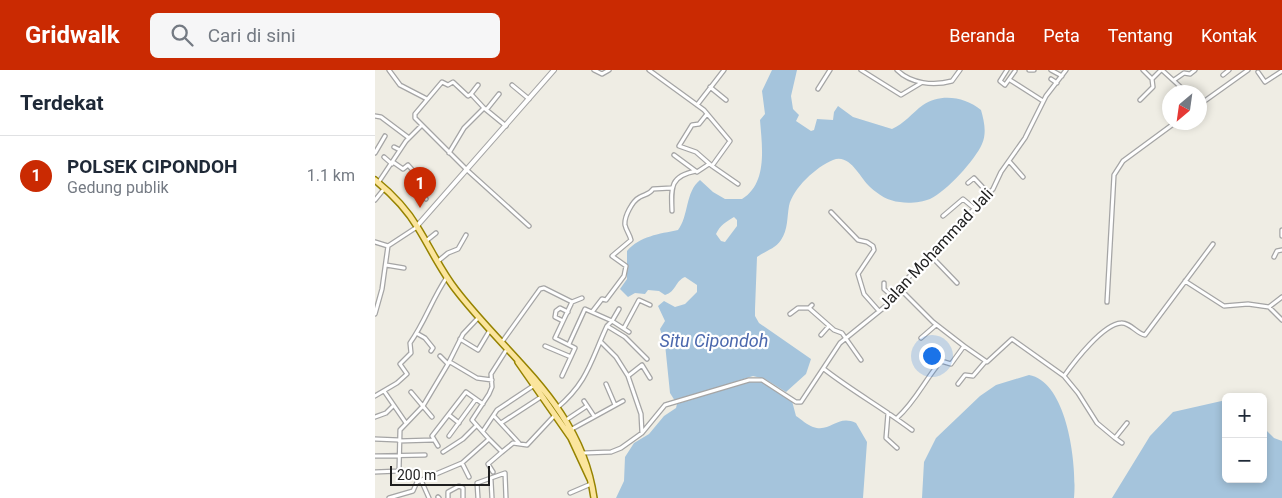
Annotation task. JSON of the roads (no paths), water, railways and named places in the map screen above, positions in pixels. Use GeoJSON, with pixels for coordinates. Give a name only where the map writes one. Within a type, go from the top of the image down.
{"type":"FeatureCollection","features":[{"type":"Feature","properties":{"kind":"main road"},"geometry":{"type":"LineString","coordinates":[[377,182],[417,226],[447,277],[557,408],[572,429],[584,453],[594,498]]}},
{"type":"Feature","properties":{"kind":"main road"},"geometry":{"type":"LineString","coordinates":[[517,360],[533,386],[571,438],[591,482]]}},
{"type":"Feature","properties":{"kind":"street"},"geometry":{"type":"LineString","coordinates":[[389,70],[398,83],[425,96],[427,100]]}},
{"type":"Feature","properties":{"kind":"street"},"geometry":{"type":"LineString","coordinates":[[375,314],[388,246],[417,226],[554,70]]}},
{"type":"Feature","properties":{"kind":"street"},"geometry":{"type":"LineString","coordinates":[[594,70],[602,74],[609,70]]}},
{"type":"Feature","properties":{"kind":"street"},"geometry":{"type":"LineString","coordinates":[[649,70],[697,105],[730,141],[710,165],[698,172],[679,175],[671,188],[673,211]]}},
{"type":"Feature","properties":{"kind":"street"},"geometry":{"type":"LineString","coordinates":[[697,105],[724,70]]}},
{"type":"Feature","properties":{"kind":"street"},"geometry":{"type":"LineString","coordinates":[[818,89],[830,70]]}},
{"type":"Feature","properties":{"kind":"street"},"geometry":{"type":"LineString","coordinates":[[861,70],[901,95],[921,82]]}},
{"type":"Feature","properties":{"kind":"street"},"geometry":{"type":"LineString","coordinates":[[897,70],[911,80],[921,82],[949,82],[955,78],[959,70]]}},
{"type":"Feature","properties":{"kind":"street"},"geometry":{"type":"LineString","coordinates":[[1007,70],[1000,81],[1006,85],[1015,70]]}},
{"type":"Feature","properties":{"kind":"street"},"geometry":{"type":"LineString","coordinates":[[1029,70],[1035,70]]}},
{"type":"Feature","properties":{"kind":"street"},"geometry":{"type":"LineString","coordinates":[[1051,70],[1062,76]]}},
{"type":"Feature","properties":{"kind":"street","name":"Jalan Mohammad Jali"},"geometry":{"type":"LineString","coordinates":[[642,433],[665,405],[749,380],[762,380],[787,394],[796,402],[801,402],[833,351],[846,337],[879,311],[893,297],[989,194],[1027,134],[1043,102],[1066,70]]}},
{"type":"Feature","properties":{"kind":"street"},"geometry":{"type":"LineString","coordinates":[[1140,100],[1153,87],[1152,79],[1143,70]]}},
{"type":"Feature","properties":{"kind":"street"},"geometry":{"type":"LineString","coordinates":[[1152,79],[1162,70],[1179,85]]}},
{"type":"Feature","properties":{"kind":"street"},"geometry":{"type":"LineString","coordinates":[[1174,80],[1184,73],[1190,74],[1195,70]]}},
{"type":"Feature","properties":{"kind":"street"},"geometry":{"type":"LineString","coordinates":[[1223,75],[1229,70]]}},
{"type":"Feature","properties":{"kind":"street"},"geometry":{"type":"LineString","coordinates":[[1207,99],[1248,70]]}},
{"type":"Feature","properties":{"kind":"street"},"geometry":{"type":"LineString","coordinates":[[1258,72],[1265,82],[1282,71]]}},
{"type":"Feature","properties":{"kind":"street"},"geometry":{"type":"LineString","coordinates":[[1051,78],[1057,83]]}},
{"type":"Feature","properties":{"kind":"street"},"geometry":{"type":"LineString","coordinates":[[1010,80],[1043,102]]}},
{"type":"Feature","properties":{"kind":"street"},"geometry":{"type":"LineString","coordinates":[[506,126],[471,94],[467,95],[453,82],[448,85],[442,82],[415,115],[421,126],[529,226]]}},
{"type":"Feature","properties":{"kind":"street"},"geometry":{"type":"LineString","coordinates":[[471,94],[478,85]]}},
{"type":"Feature","properties":{"kind":"street"},"geometry":{"type":"LineString","coordinates":[[512,85],[529,99]]}},
{"type":"Feature","properties":{"kind":"street"},"geometry":{"type":"LineString","coordinates":[[710,87],[726,100]]}},
{"type":"Feature","properties":{"kind":"street"},"geometry":{"type":"LineString","coordinates":[[449,153],[466,126],[499,94]]}},
{"type":"Feature","properties":{"kind":"street"},"geometry":{"type":"LineString","coordinates":[[707,114],[699,124],[692,125],[679,146],[696,152],[710,165],[738,184]]}},
{"type":"Feature","properties":{"kind":"street"},"geometry":{"type":"LineString","coordinates":[[375,116],[381,117],[409,138]]}},
{"type":"Feature","properties":{"kind":"street"},"geometry":{"type":"LineString","coordinates":[[377,182],[393,163],[409,138],[421,126]]}},
{"type":"Feature","properties":{"kind":"street"},"geometry":{"type":"LineString","coordinates":[[1107,302],[1114,175],[1123,161],[1165,130]]}},
{"type":"Feature","properties":{"kind":"street"},"geometry":{"type":"LineString","coordinates":[[375,153],[385,136]]}},
{"type":"Feature","properties":{"kind":"street"},"geometry":{"type":"LineString","coordinates":[[394,148],[400,150]]}},
{"type":"Feature","properties":{"kind":"street"},"geometry":{"type":"LineString","coordinates":[[674,155],[696,171]]}},
{"type":"Feature","properties":{"kind":"street"},"geometry":{"type":"LineString","coordinates":[[384,157],[403,168],[408,165],[419,175],[426,185],[419,194],[426,199]]}},
{"type":"Feature","properties":{"kind":"street"},"geometry":{"type":"LineString","coordinates":[[1009,161],[1023,176]]}},
{"type":"Feature","properties":{"kind":"street"},"geometry":{"type":"LineString","coordinates":[[968,182],[974,178],[989,194]]}},
{"type":"Feature","properties":{"kind":"street"},"geometry":{"type":"LineString","coordinates":[[592,312],[602,299],[606,299],[626,272],[626,266],[612,256],[631,240],[625,226],[627,215],[632,206],[640,196],[650,194],[653,189],[671,188]]}},
{"type":"Feature","properties":{"kind":"street"},"geometry":{"type":"LineString","coordinates":[[375,200],[384,189]]}},
{"type":"Feature","properties":{"kind":"street"},"geometry":{"type":"LineString","coordinates":[[943,216],[963,199],[975,209]]}},
{"type":"Feature","properties":{"kind":"street"},"geometry":{"type":"LineString","coordinates":[[831,212],[859,240],[873,246],[873,251],[858,274],[864,294],[879,311]]}},
{"type":"Feature","properties":{"kind":"street"},"geometry":{"type":"LineString","coordinates":[[1282,230],[1282,236]]}},
{"type":"Feature","properties":{"kind":"street"},"geometry":{"type":"LineString","coordinates":[[426,241],[436,233]]}},
{"type":"Feature","properties":{"kind":"street"},"geometry":{"type":"LineString","coordinates":[[437,262],[448,253],[458,249],[466,235]]}},
{"type":"Feature","properties":{"kind":"street"},"geometry":{"type":"LineString","coordinates":[[375,242],[388,246]]}},
{"type":"Feature","properties":{"kind":"street"},"geometry":{"type":"LineString","coordinates":[[1064,376],[1092,342],[1118,324],[1125,323],[1145,335],[1213,244]]}},
{"type":"Feature","properties":{"kind":"street"},"geometry":{"type":"LineString","coordinates":[[1273,257],[1277,251],[1282,250]]}},
{"type":"Feature","properties":{"kind":"street"},"geometry":{"type":"LineString","coordinates":[[931,256],[957,283]]}},
{"type":"Feature","properties":{"kind":"street"},"geometry":{"type":"LineString","coordinates":[[385,265],[404,268]]}},
{"type":"Feature","properties":{"kind":"street"},"geometry":{"type":"LineString","coordinates":[[375,396],[397,384],[407,374],[400,365],[411,353],[410,343],[418,334],[423,318],[447,277]]}},
{"type":"Feature","properties":{"kind":"street"},"geometry":{"type":"LineString","coordinates":[[1185,281],[1227,307],[1248,304],[1269,307],[1282,320]]}},
{"type":"Feature","properties":{"kind":"street"},"geometry":{"type":"LineString","coordinates":[[884,283],[884,289],[893,297]]}},
{"type":"Feature","properties":{"kind":"street"},"geometry":{"type":"LineString","coordinates":[[502,342],[540,289],[544,288],[572,302]]}},
{"type":"Feature","properties":{"kind":"street"},"geometry":{"type":"LineString","coordinates":[[900,289],[936,325],[985,362]]}},
{"type":"Feature","properties":{"kind":"street"},"geometry":{"type":"LineString","coordinates":[[1269,307],[1282,297]]}},
{"type":"Feature","properties":{"kind":"street"},"geometry":{"type":"LineString","coordinates":[[562,376],[575,348],[555,338],[572,302],[582,298]]}},
{"type":"Feature","properties":{"kind":"street"},"geometry":{"type":"LineString","coordinates":[[624,328],[639,300],[650,305]]}},
{"type":"Feature","properties":{"kind":"street"},"geometry":{"type":"LineString","coordinates":[[790,314],[797,308],[811,306],[829,326],[846,337],[861,360]]}},
{"type":"Feature","properties":{"kind":"street"},"geometry":{"type":"LineString","coordinates":[[563,321],[555,317],[555,311],[560,308],[568,312]]}},
{"type":"Feature","properties":{"kind":"street"},"geometry":{"type":"LineString","coordinates":[[569,344],[585,309],[612,321],[629,332]]}},
{"type":"Feature","properties":{"kind":"street"},"geometry":{"type":"LineString","coordinates":[[557,408],[578,388],[607,326],[619,309]]}},
{"type":"Feature","properties":{"kind":"street"},"geometry":{"type":"LineString","coordinates":[[375,472],[399,471],[400,431],[423,406],[449,363],[460,339],[468,327],[479,317]]}},
{"type":"Feature","properties":{"kind":"street"},"geometry":{"type":"LineString","coordinates":[[921,338],[936,325]]}},
{"type":"Feature","properties":{"kind":"street"},"geometry":{"type":"LineString","coordinates":[[607,326],[625,337],[647,359]]}},
{"type":"Feature","properties":{"kind":"street"},"geometry":{"type":"LineString","coordinates":[[821,335],[829,326]]}},
{"type":"Feature","properties":{"kind":"street"},"geometry":{"type":"LineString","coordinates":[[460,339],[478,350],[491,330]]}},
{"type":"Feature","properties":{"kind":"street"},"geometry":{"type":"LineString","coordinates":[[418,334],[425,338],[433,348],[431,351]]}},
{"type":"Feature","properties":{"kind":"street"},"geometry":{"type":"LineString","coordinates":[[958,384],[965,375],[973,376],[985,362],[1012,339],[1064,376],[1079,392],[1097,423],[1122,443]]}},
{"type":"Feature","properties":{"kind":"street"},"geometry":{"type":"LineString","coordinates":[[584,453],[616,450],[626,446],[642,433],[641,414],[628,376],[616,356],[601,342]]}},
{"type":"Feature","properties":{"kind":"street"},"geometry":{"type":"LineString","coordinates":[[545,346],[571,357]]}},
{"type":"Feature","properties":{"kind":"street"},"geometry":{"type":"LineString","coordinates":[[897,418],[911,406],[923,382],[941,361],[951,364],[964,346]]}},
{"type":"Feature","properties":{"kind":"street"},"geometry":{"type":"LineString","coordinates":[[502,452],[472,420],[492,387],[492,372],[507,348]]}},
{"type":"Feature","properties":{"kind":"street"},"geometry":{"type":"LineString","coordinates":[[440,356],[477,378],[492,380]]}},
{"type":"Feature","properties":{"kind":"street"},"geometry":{"type":"LineString","coordinates":[[628,376],[642,365],[650,378]]}},
{"type":"Feature","properties":{"kind":"street"},"geometry":{"type":"LineString","coordinates":[[824,368],[853,391],[867,398],[912,430]]}},
{"type":"Feature","properties":{"kind":"street"},"geometry":{"type":"LineString","coordinates":[[606,384],[615,405]]}},
{"type":"Feature","properties":{"kind":"street"},"geometry":{"type":"LineString","coordinates":[[483,431],[500,407],[533,386]]}},
{"type":"Feature","properties":{"kind":"street"},"geometry":{"type":"LineString","coordinates":[[384,391],[406,423]]}},
{"type":"Feature","properties":{"kind":"street"},"geometry":{"type":"LineString","coordinates":[[411,392],[432,417]]}},
{"type":"Feature","properties":{"kind":"street"},"geometry":{"type":"LineString","coordinates":[[438,446],[432,436],[466,392],[483,404]]}},
{"type":"Feature","properties":{"kind":"street"},"geometry":{"type":"LineString","coordinates":[[501,423],[541,397]]}},
{"type":"Feature","properties":{"kind":"street"},"geometry":{"type":"LineString","coordinates":[[449,436],[462,421],[476,398]]}},
{"type":"Feature","properties":{"kind":"street"},"geometry":{"type":"LineString","coordinates":[[584,401],[594,416]]}},
{"type":"Feature","properties":{"kind":"street"},"geometry":{"type":"LineString","coordinates":[[572,429],[623,401]]}},
{"type":"Feature","properties":{"kind":"street"},"geometry":{"type":"LineString","coordinates":[[375,417],[386,413],[393,406]]}},
{"type":"Feature","properties":{"kind":"street"},"geometry":{"type":"LineString","coordinates":[[565,420],[587,406]]}},
{"type":"Feature","properties":{"kind":"street"},"geometry":{"type":"LineString","coordinates":[[888,413],[885,438],[897,448]]}},
{"type":"Feature","properties":{"kind":"street"},"geometry":{"type":"LineString","coordinates":[[449,415],[459,423]]}},
{"type":"Feature","properties":{"kind":"street"},"geometry":{"type":"LineString","coordinates":[[494,416],[520,444]]}},
{"type":"Feature","properties":{"kind":"street"},"geometry":{"type":"LineString","coordinates":[[493,472],[488,464],[513,443],[523,446],[529,444],[555,416]]}},
{"type":"Feature","properties":{"kind":"street"},"geometry":{"type":"LineString","coordinates":[[1115,438],[1127,423]]}},
{"type":"Feature","properties":{"kind":"street"},"geometry":{"type":"LineString","coordinates":[[443,452],[463,439],[476,426]]}},
{"type":"Feature","properties":{"kind":"street"},"geometry":{"type":"LineString","coordinates":[[375,439],[433,440]]}},
{"type":"Feature","properties":{"kind":"street"},"geometry":{"type":"LineString","coordinates":[[389,498],[413,491],[415,484],[421,480],[462,463],[489,439]]}},
{"type":"Feature","properties":{"kind":"street"},"geometry":{"type":"LineString","coordinates":[[375,456],[425,455]]}},
{"type":"Feature","properties":{"kind":"street"},"geometry":{"type":"LineString","coordinates":[[462,463],[469,477]]}},
{"type":"Feature","properties":{"kind":"street"},"geometry":{"type":"LineString","coordinates":[[478,498],[477,483],[491,480],[505,473],[505,498]]}},
{"type":"Feature","properties":{"kind":"street"},"geometry":{"type":"LineString","coordinates":[[421,480],[429,498]]}},
{"type":"Feature","properties":{"kind":"street"},"geometry":{"type":"LineString","coordinates":[[491,480],[492,498]]}},
{"type":"Feature","properties":{"kind":"street"},"geometry":{"type":"LineString","coordinates":[[570,493],[591,482]]}},
{"type":"Feature","properties":{"kind":"street"},"geometry":{"type":"LineString","coordinates":[[448,498],[448,492],[459,486],[463,488],[463,498]]}},
{"type":"Feature","properties":{"kind":"water","name":"Situ Cipondoh"},"geometry":{"type":"Polygon","coordinates":[[[772,70],[797,70],[791,96],[793,109],[799,115],[796,121],[811,131],[814,130],[817,119],[833,120],[834,112],[838,106],[853,117],[892,129],[930,101],[953,98],[968,102],[981,110],[985,127],[984,140],[973,158],[952,182],[937,195],[919,202],[904,203],[884,197],[870,187],[850,163],[845,160],[833,160],[813,173],[800,185],[791,199],[786,228],[779,243],[757,257],[755,309],[755,316],[759,323],[811,359],[806,374],[786,392],[765,379],[753,376],[675,401],[670,393],[665,344],[660,329],[665,321],[658,306],[664,301],[675,307],[685,304],[697,292],[697,285],[685,277],[679,281],[669,294],[665,295],[659,291],[648,290],[645,294],[635,293],[628,297],[620,289],[627,279],[627,251],[644,239],[657,234],[678,230],[684,218],[689,197],[700,180],[713,192],[725,199],[742,199],[750,192],[760,174],[762,141],[760,120],[765,114],[762,91],[772,70]],[[734,217],[719,228],[716,234],[721,241],[725,242],[737,226],[737,220],[734,217]]]}},
{"type":"Feature","properties":{"kind":"water"},"geometry":{"type":"Polygon","coordinates":[[[1029,375],[1042,381],[1053,393],[1061,409],[1067,427],[1074,466],[1074,498],[922,498],[924,462],[936,438],[980,396],[996,385],[1029,375]]]}},
{"type":"Feature","properties":{"kind":"water","name":"Situ Cipondoh"},"geometry":{"type":"Polygon","coordinates":[[[761,381],[792,401],[796,416],[811,426],[825,428],[844,421],[856,423],[867,442],[863,498],[616,498],[624,481],[625,457],[634,443],[649,434],[664,416],[676,408],[677,404],[748,382],[761,381]]]}},
{"type":"Feature","properties":{"kind":"water"},"geometry":{"type":"Polygon","coordinates":[[[1222,401],[1222,483],[1267,483],[1267,431],[1274,438],[1282,441],[1282,498],[1112,498],[1150,436],[1173,412],[1222,401]]]}},
{"type":"Feature","properties":{"kind":"place","name":"POLSEK CIPONDOH"},"geometry":{"type":"Point","coordinates":[420,208]}}]}
